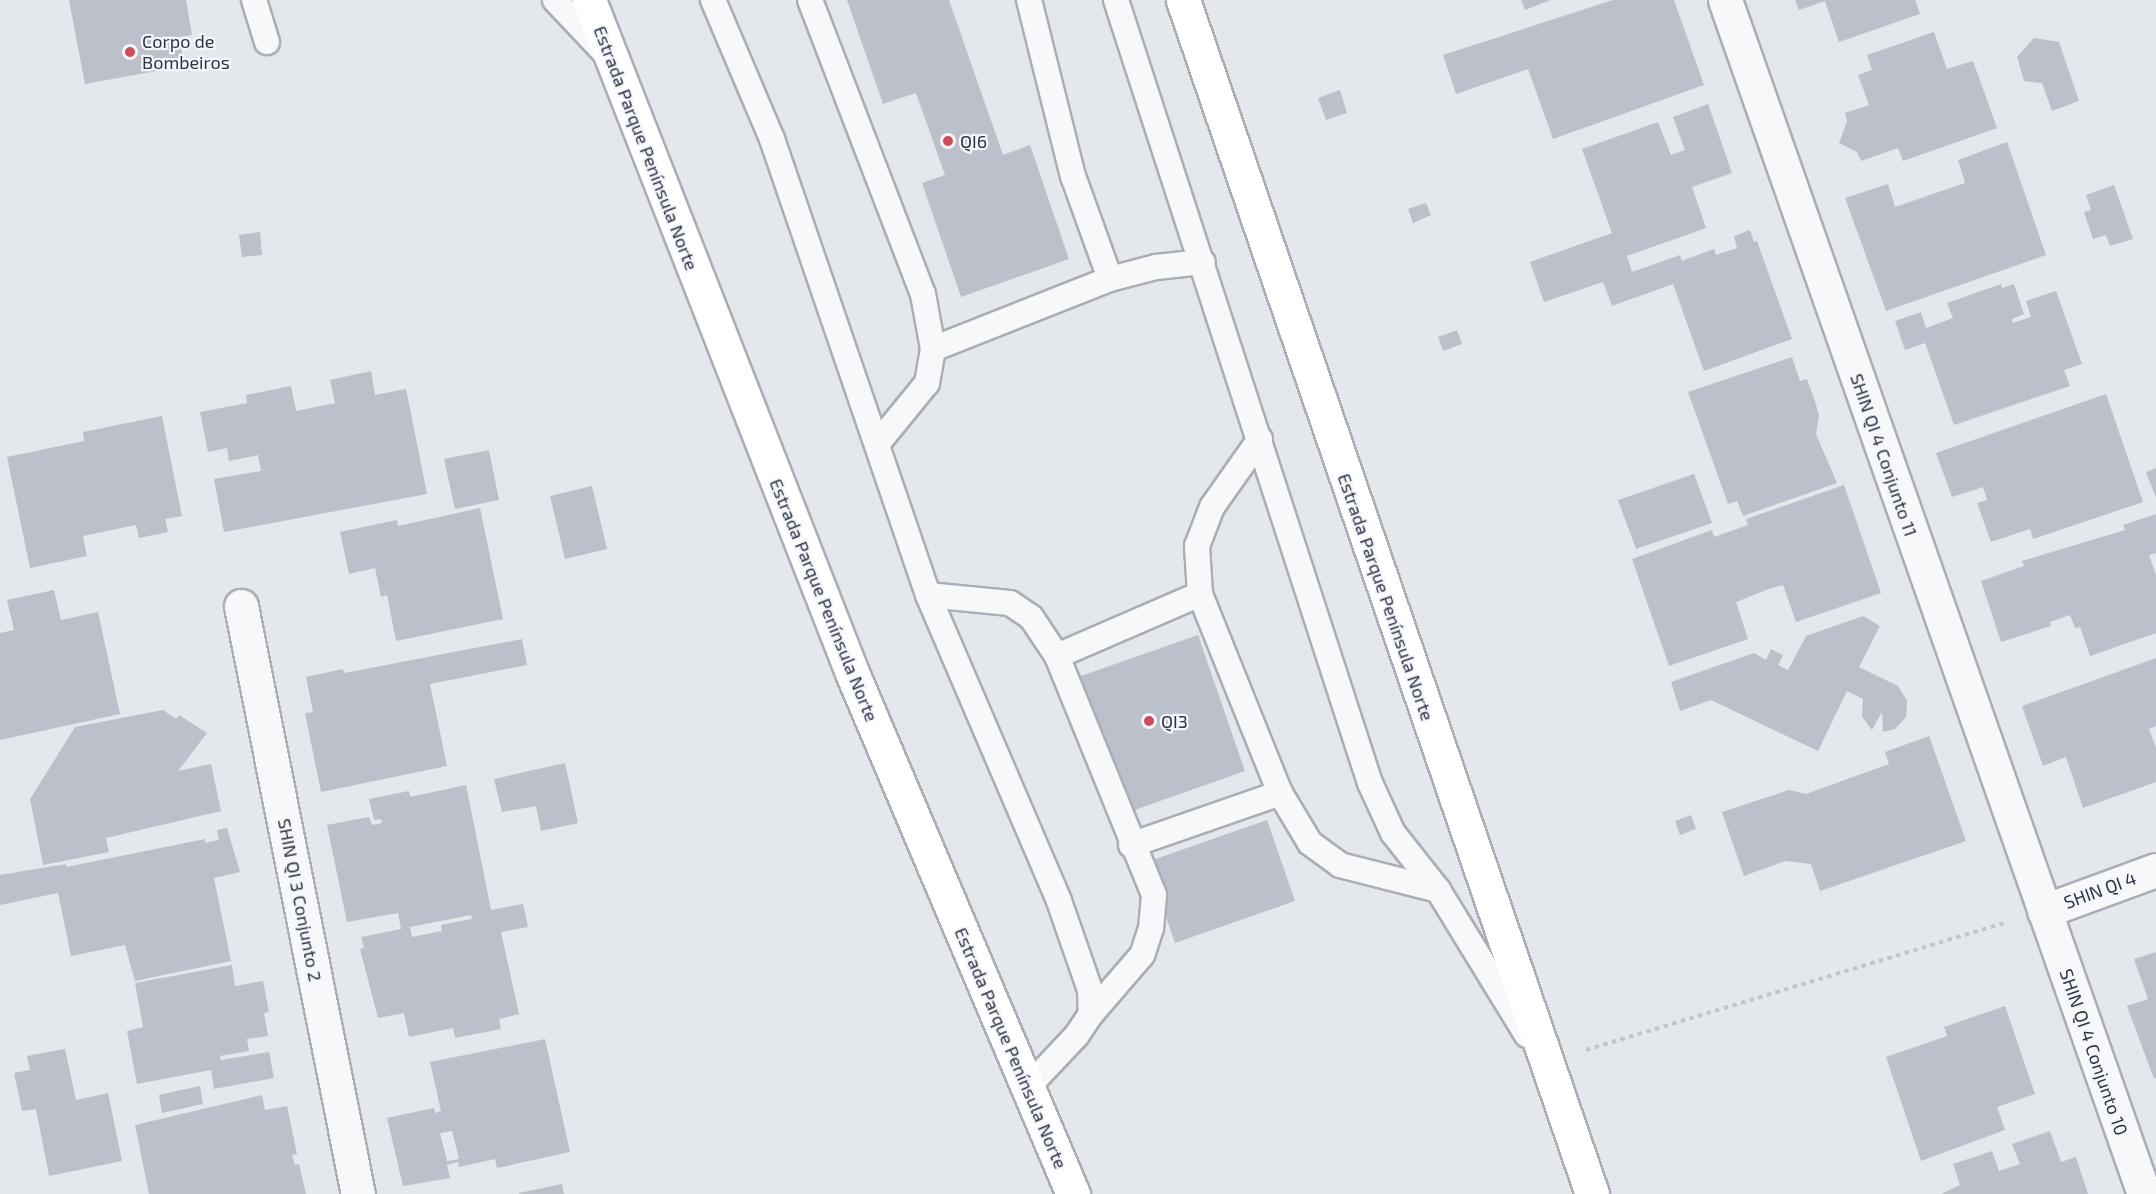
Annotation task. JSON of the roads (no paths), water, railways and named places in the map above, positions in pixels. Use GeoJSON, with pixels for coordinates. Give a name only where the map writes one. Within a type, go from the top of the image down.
{"type":"FeatureCollection","features":[{"type":"Feature","properties":{"kind":"main road","name":"Estrada Parque Península Norte"},"geometry":{"type":"LineString","coordinates":[[589,0],[853,675],[1073,1194]]}},
{"type":"Feature","properties":{"kind":"main road","name":"Estrada Parque Península Norte"},"geometry":{"type":"LineString","coordinates":[[1183,0],[1592,1194]]}},
{"type":"Feature","properties":{"kind":"street","name":"SHIN QI 4 Conjunto 11"},"geometry":{"type":"LineString","coordinates":[[1725,0],[2044,911]]}},
{"type":"Feature","properties":{"kind":"street","name":"SHIN QI 3 Conjunto 2"},"geometry":{"type":"LineString","coordinates":[[241,606],[358,1194]]}},
{"type":"Feature","properties":{"kind":"street","name":"SHIN QI 4"},"geometry":{"type":"LineString","coordinates":[[2044,911],[2156,870]]}},
{"type":"Feature","properties":{"kind":"street","name":"SHIN QI 4 Conjunto 10"},"geometry":{"type":"LineString","coordinates":[[2044,911],[2144,1194]]}},
{"type":"Feature","properties":{"kind":"lane"},"geometry":{"type":"LineString","coordinates":[[254,0],[267,42]]}},
{"type":"Feature","properties":{"kind":"lane"},"geometry":{"type":"LineString","coordinates":[[555,0],[612,60]]}},
{"type":"Feature","properties":{"kind":"lane"},"geometry":{"type":"LineString","coordinates":[[713,0],[772,139],[878,442],[928,596],[1059,901],[1090,990],[1091,1014]]}},
{"type":"Feature","properties":{"kind":"lane"},"geometry":{"type":"LineString","coordinates":[[810,0],[923,294],[933,349],[927,383],[878,442]]}},
{"type":"Feature","properties":{"kind":"lane"},"geometry":{"type":"LineString","coordinates":[[1029,0],[1073,177],[1110,279]]}},
{"type":"Feature","properties":{"kind":"lane"},"geometry":{"type":"LineString","coordinates":[[1116,0],[1203,262],[1370,783],[1393,833],[1438,890],[1545,1062]]}},
{"type":"Feature","properties":{"kind":"lane"},"geometry":{"type":"LineString","coordinates":[[933,349],[1110,279],[1156,267],[1203,262]]}},
{"type":"Feature","properties":{"kind":"lane"},"geometry":{"type":"LineString","coordinates":[[1260,439],[1212,507],[1197,546],[1200,594],[1280,793],[1310,843],[1340,865],[1438,890]]}},
{"type":"Feature","properties":{"kind":"lane"},"geometry":{"type":"LineString","coordinates":[[1057,656],[1200,594]]}},
{"type":"Feature","properties":{"kind":"lane"},"geometry":{"type":"LineString","coordinates":[[928,596],[1010,603],[1031,617],[1057,656],[1131,845],[1154,895],[1151,928],[1142,955],[1128,975],[1091,1014],[1057,1061],[1028,1088]]}},
{"type":"Feature","properties":{"kind":"lane"},"geometry":{"type":"LineString","coordinates":[[1131,845],[1280,793]]}},
{"type":"Feature","properties":{"kind":"place","name":"Corpo de Bombeiros"},"geometry":{"type":"Point","coordinates":[130,52]}},
{"type":"Feature","properties":{"kind":"place","name":"QI6"},"geometry":{"type":"Point","coordinates":[948,141]}},
{"type":"Feature","properties":{"kind":"place","name":"QI3"},"geometry":{"type":"Point","coordinates":[1149,721]}}]}
